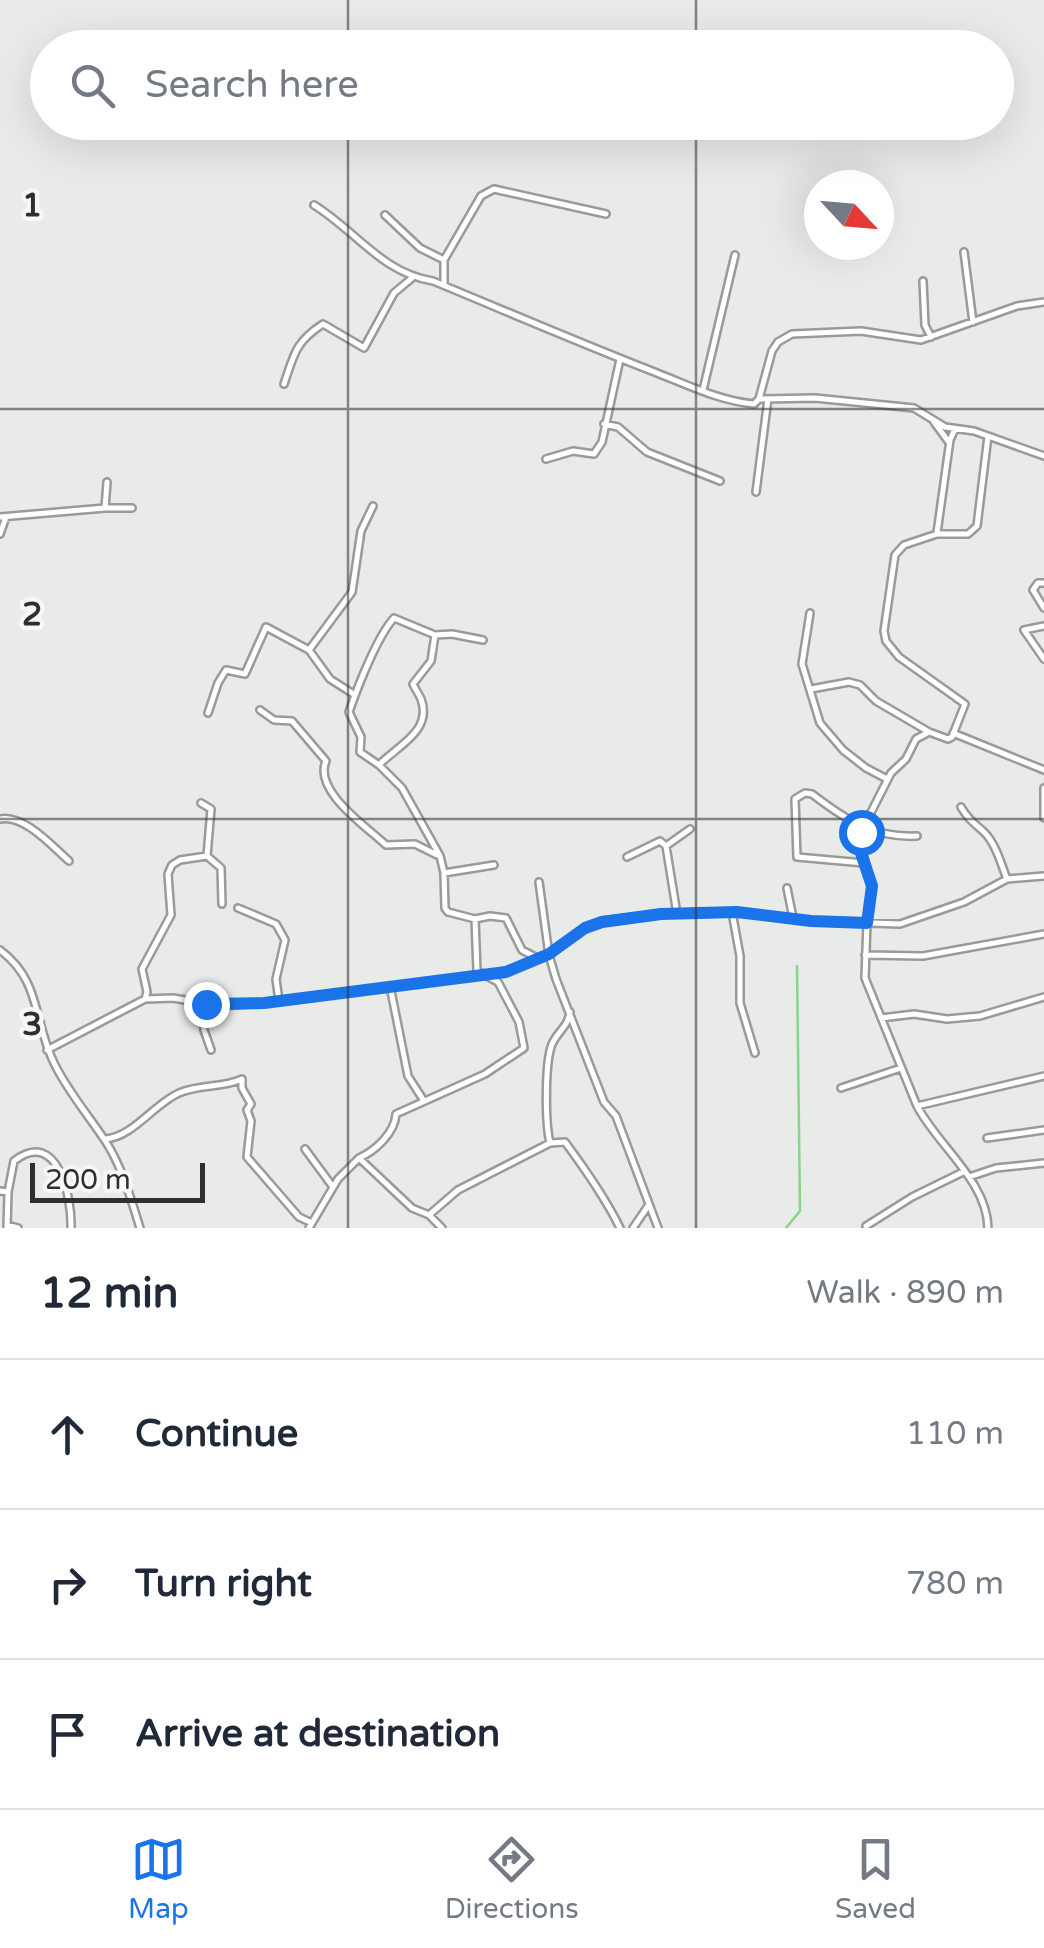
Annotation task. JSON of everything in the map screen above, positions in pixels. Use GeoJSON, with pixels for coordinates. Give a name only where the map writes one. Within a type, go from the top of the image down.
{"type":"FeatureCollection","features":[{"type":"Feature","properties":{"kind":"street"},"geometry":{"type":"LineString","coordinates":[[444,286],[444,260],[481,196],[494,188],[606,214]]}},
{"type":"Feature","properties":{"kind":"street"},"geometry":{"type":"LineString","coordinates":[[314,205],[336,218],[376,258],[412,278],[444,286],[620,358],[746,404],[759,399],[772,351],[792,334],[861,331],[912,340],[1017,306],[1044,302]]}},
{"type":"Feature","properties":{"kind":"street"},"geometry":{"type":"LineString","coordinates":[[385,215],[420,248],[444,260]]}},
{"type":"Feature","properties":{"kind":"street"},"geometry":{"type":"LineString","coordinates":[[964,252],[973,322]]}},
{"type":"Feature","properties":{"kind":"street"},"geometry":{"type":"LineString","coordinates":[[702,390],[735,255]]}},
{"type":"Feature","properties":{"kind":"street"},"geometry":{"type":"LineString","coordinates":[[284,384],[304,336],[322,324],[364,348],[394,293],[412,278]]}},
{"type":"Feature","properties":{"kind":"street"},"geometry":{"type":"LineString","coordinates":[[924,281],[925,325],[932,336]]}},
{"type":"Feature","properties":{"kind":"street"},"geometry":{"type":"LineString","coordinates":[[546,459],[573,451],[594,454],[602,442],[620,358]]}},
{"type":"Feature","properties":{"kind":"street"},"geometry":{"type":"LineString","coordinates":[[759,399],[815,398],[914,408],[945,427],[988,436],[1044,456]]}},
{"type":"Feature","properties":{"kind":"street"},"geometry":{"type":"LineString","coordinates":[[756,492],[768,399]]}},
{"type":"Feature","properties":{"kind":"street"},"geometry":{"type":"LineString","coordinates":[[931,418],[950,444]]}},
{"type":"Feature","properties":{"kind":"street"},"geometry":{"type":"LineString","coordinates":[[604,424],[618,427],[647,452],[720,481]]}},
{"type":"Feature","properties":{"kind":"street"},"geometry":{"type":"LineString","coordinates":[[937,534],[955,428]]}},
{"type":"Feature","properties":{"kind":"street"},"geometry":{"type":"LineString","coordinates":[[811,690],[837,683],[860,685],[876,701],[930,732],[948,739],[953,733],[965,704],[899,657],[886,641],[884,631],[895,555],[904,545],[937,534],[968,534],[976,526],[988,436]]}},
{"type":"Feature","properties":{"kind":"street"},"geometry":{"type":"LineString","coordinates":[[105,508],[106,482]]}},
{"type":"Feature","properties":{"kind":"street"},"geometry":{"type":"LineString","coordinates":[[309,650],[352,592],[361,531],[373,506]]}},
{"type":"Feature","properties":{"kind":"street"},"geometry":{"type":"LineString","coordinates":[[0,534],[3,517],[132,508]]}},
{"type":"Feature","properties":{"kind":"street"},"geometry":{"type":"LineString","coordinates":[[1044,583],[1038,583],[1033,590],[1044,608]]}},
{"type":"Feature","properties":{"kind":"street"},"geometry":{"type":"LineString","coordinates":[[810,613],[802,664],[820,723],[839,746],[866,768],[888,779]]}},
{"type":"Feature","properties":{"kind":"street"},"geometry":{"type":"LineString","coordinates":[[483,640],[435,635],[394,618],[384,629],[349,712],[361,737],[360,752],[380,765],[402,788],[440,856],[448,912],[475,918],[506,918],[522,950],[540,960]]}},
{"type":"Feature","properties":{"kind":"street"},"geometry":{"type":"LineString","coordinates":[[208,714],[226,670],[245,674],[266,626],[309,650],[330,680],[355,695]]}},
{"type":"Feature","properties":{"kind":"street"},"geometry":{"type":"LineString","coordinates":[[1044,626],[1024,630],[1044,659]]}},
{"type":"Feature","properties":{"kind":"street"},"geometry":{"type":"LineString","coordinates":[[380,765],[408,742],[423,720],[422,700],[413,684],[431,661],[435,635]]}},
{"type":"Feature","properties":{"kind":"street"},"geometry":{"type":"LineString","coordinates":[[260,710],[274,720],[292,721],[326,761],[322,770],[325,780],[350,816],[386,845],[415,844],[440,856]]}},
{"type":"Feature","properties":{"kind":"street"},"geometry":{"type":"LineString","coordinates":[[930,732],[916,739],[906,759],[888,779],[863,828],[860,844],[872,886],[865,978],[916,1106],[936,1138],[967,1174],[988,1210],[988,1228]]}},
{"type":"Feature","properties":{"kind":"street"},"geometry":{"type":"LineString","coordinates":[[953,733],[1044,770]]}},
{"type":"Feature","properties":{"kind":"street"},"geometry":{"type":"LineString","coordinates":[[1044,788],[1044,818]]}},
{"type":"Feature","properties":{"kind":"street"},"geometry":{"type":"LineString","coordinates":[[864,862],[797,858],[795,799],[812,794],[863,828],[889,837],[917,836]]}},
{"type":"Feature","properties":{"kind":"street"},"geometry":{"type":"LineString","coordinates":[[201,803],[211,809],[207,856]]}},
{"type":"Feature","properties":{"kind":"street"},"geometry":{"type":"LineString","coordinates":[[961,807],[971,824],[984,832],[1008,879]]}},
{"type":"Feature","properties":{"kind":"street"},"geometry":{"type":"LineString","coordinates":[[0,818],[10,817],[31,829],[69,861]]}},
{"type":"Feature","properties":{"kind":"street"},"geometry":{"type":"LineString","coordinates":[[666,846],[690,829]]}},
{"type":"Feature","properties":{"kind":"street"},"geometry":{"type":"LineString","coordinates":[[626,858],[660,841],[666,846],[677,914]]}},
{"type":"Feature","properties":{"kind":"street"},"geometry":{"type":"LineString","coordinates":[[144,999],[142,970],[171,915],[168,874],[172,866],[180,860],[207,856],[221,868],[222,904]]}},
{"type":"Feature","properties":{"kind":"street"},"geometry":{"type":"LineString","coordinates":[[444,873],[494,865]]}},
{"type":"Feature","properties":{"kind":"street"},"geometry":{"type":"LineString","coordinates":[[47,1050],[144,999],[173,998],[221,1006],[482,976],[540,960],[585,928],[602,922],[677,914],[732,912],[900,924],[941,912],[1008,879],[1044,876]]}},
{"type":"Feature","properties":{"kind":"street"},"geometry":{"type":"LineString","coordinates":[[540,882],[549,954],[604,1102],[616,1116],[658,1228]]}},
{"type":"Feature","properties":{"kind":"street"},"geometry":{"type":"LineString","coordinates":[[786,888],[792,918]]}},
{"type":"Feature","properties":{"kind":"street"},"geometry":{"type":"LineString","coordinates":[[238,908],[276,924],[285,940],[276,979],[279,1001]]}},
{"type":"Feature","properties":{"kind":"street"},"geometry":{"type":"LineString","coordinates":[[732,912],[740,956],[740,1003],[754,1053]]}},
{"type":"Feature","properties":{"kind":"street"},"geometry":{"type":"LineString","coordinates":[[104,1139],[111,1140],[178,1093],[242,1079],[242,1088],[251,1104],[247,1110],[251,1122],[247,1156],[311,1226],[334,1187],[396,1125],[396,1114],[485,1074],[524,1048],[520,1022],[505,993],[498,982],[477,971],[475,918]]}},
{"type":"Feature","properties":{"kind":"street"},"geometry":{"type":"LineString","coordinates":[[865,954],[923,956],[1044,934]]}},
{"type":"Feature","properties":{"kind":"street"},"geometry":{"type":"LineString","coordinates":[[0,950],[29,982],[47,1050],[65,1086],[104,1139],[140,1228]]}},
{"type":"Feature","properties":{"kind":"street"},"geometry":{"type":"LineString","coordinates":[[390,986],[408,1076],[425,1101]]}},
{"type":"Feature","properties":{"kind":"street"},"geometry":{"type":"LineString","coordinates":[[880,1018],[914,1014],[946,1019],[980,1016],[1044,996]]}},
{"type":"Feature","properties":{"kind":"street"},"geometry":{"type":"LineString","coordinates":[[201,1003],[204,1030],[212,1050]]}},
{"type":"Feature","properties":{"kind":"street"},"geometry":{"type":"LineString","coordinates":[[550,1143],[546,1124],[551,1044],[569,1020],[570,1009]]}},
{"type":"Feature","properties":{"kind":"street"},"geometry":{"type":"LineString","coordinates":[[841,1088],[902,1068]]}},
{"type":"Feature","properties":{"kind":"street"},"geometry":{"type":"LineString","coordinates":[[916,1106],[1044,1076]]}},
{"type":"Feature","properties":{"kind":"street"},"geometry":{"type":"LineString","coordinates":[[987,1138],[1044,1130]]}},
{"type":"Feature","properties":{"kind":"street"},"geometry":{"type":"LineString","coordinates":[[429,1215],[458,1190],[550,1143],[565,1142],[620,1228]]}},
{"type":"Feature","properties":{"kind":"street"},"geometry":{"type":"LineString","coordinates":[[305,1149],[334,1187]]}},
{"type":"Feature","properties":{"kind":"street"},"geometry":{"type":"LineString","coordinates":[[18,1228],[7,1226],[4,1192],[14,1161],[23,1154],[37,1153],[51,1158],[64,1176],[71,1228]]}},
{"type":"Feature","properties":{"kind":"street"},"geometry":{"type":"LineString","coordinates":[[359,1158],[412,1208],[429,1215],[442,1228]]}},
{"type":"Feature","properties":{"kind":"street"},"geometry":{"type":"LineString","coordinates":[[866,1226],[912,1197],[967,1174],[1044,1163]]}},
{"type":"Feature","properties":{"kind":"street"},"geometry":{"type":"LineString","coordinates":[[632,1228],[648,1206]]}},
{"type":"Feature","properties":{"kind":"waterway"},"geometry":{"type":"LineString","coordinates":[[786,1228],[800,1211],[797,966]]}},
{"type":"Feature","properties":{"kind":"route"},"geometry":{"type":"LineString","coordinates":[[206,1004],[264,1003],[506,972],[540,960],[585,928],[661,914],[737,912],[867,923],[872,882],[860,850],[861,832]]}}]}
